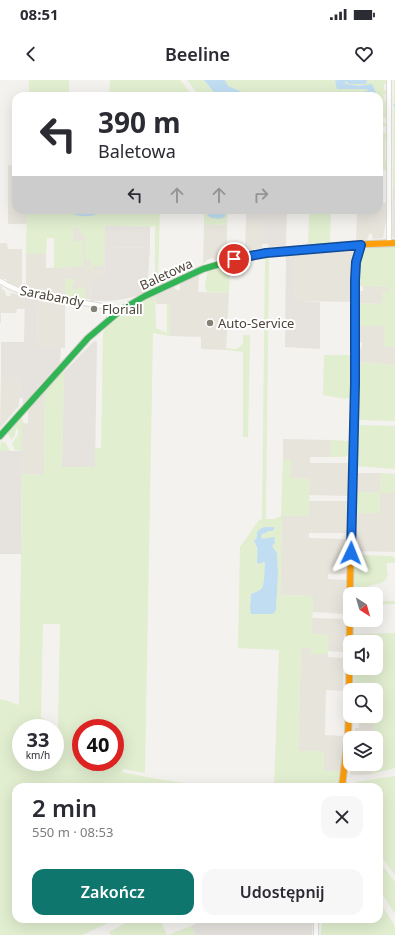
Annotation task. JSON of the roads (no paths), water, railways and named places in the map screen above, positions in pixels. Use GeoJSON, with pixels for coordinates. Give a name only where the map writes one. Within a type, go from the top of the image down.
{"type":"FeatureCollection","features":[{"type":"Feature","properties":{"kind":"street"},"geometry":{"type":"LineString","coordinates":[[389,80],[392,243]]}},
{"type":"Feature","properties":{"kind":"street","name":"Baletowa"},"geometry":{"type":"LineString","coordinates":[[0,436],[81,345],[112,317],[145,296],[196,272],[243,256],[392,243]]}},
{"type":"Feature","properties":{"kind":"street"},"geometry":{"type":"LineString","coordinates":[[342,783],[350,704],[350,587],[355,384],[355,280],[356,262],[361,245]]}},
{"type":"Feature","properties":{"kind":"street","name":"Sarabandy"},"geometry":{"type":"LineString","coordinates":[[0,281],[12,289],[26,294],[108,308],[111,311],[112,317]]}},
{"type":"Feature","properties":{"kind":"street"},"geometry":{"type":"LineString","coordinates":[[316,923],[316,935]]}},
{"type":"Feature","properties":{"kind":"water"},"geometry":{"type":"Polygon","coordinates":[[[204,80],[225,80],[228,86],[242,92],[214,92],[204,80]]]}},
{"type":"Feature","properties":{"kind":"water"},"geometry":{"type":"Polygon","coordinates":[[[367,80],[366,84],[350,84],[345,81],[345,83],[348,84],[355,85],[372,84],[376,92],[363,92],[369,90],[366,89],[337,89],[335,81],[367,80]]]}},
{"type":"Feature","properties":{"kind":"water"},"geometry":{"type":"Polygon","coordinates":[[[73,214],[96,214],[92,216],[80,216],[73,214]]]}},
{"type":"Feature","properties":{"kind":"water"},"geometry":{"type":"Polygon","coordinates":[[[208,214],[225,214],[225,217],[219,219],[208,216],[208,214]]]}},
{"type":"Feature","properties":{"kind":"water"},"geometry":{"type":"Polygon","coordinates":[[[264,527],[275,528],[272,531],[261,535],[262,539],[274,537],[275,543],[272,546],[277,553],[278,574],[276,610],[273,614],[251,614],[251,594],[261,589],[264,581],[265,563],[257,563],[257,549],[254,541],[257,537],[257,532],[264,527]]]}},
{"type":"Feature","properties":{"kind":"place","name":"Floriall"},"geometry":{"type":"Point","coordinates":[94,309]}},
{"type":"Feature","properties":{"kind":"place","name":"Auto-Service"},"geometry":{"type":"Point","coordinates":[210,323]}}]}
